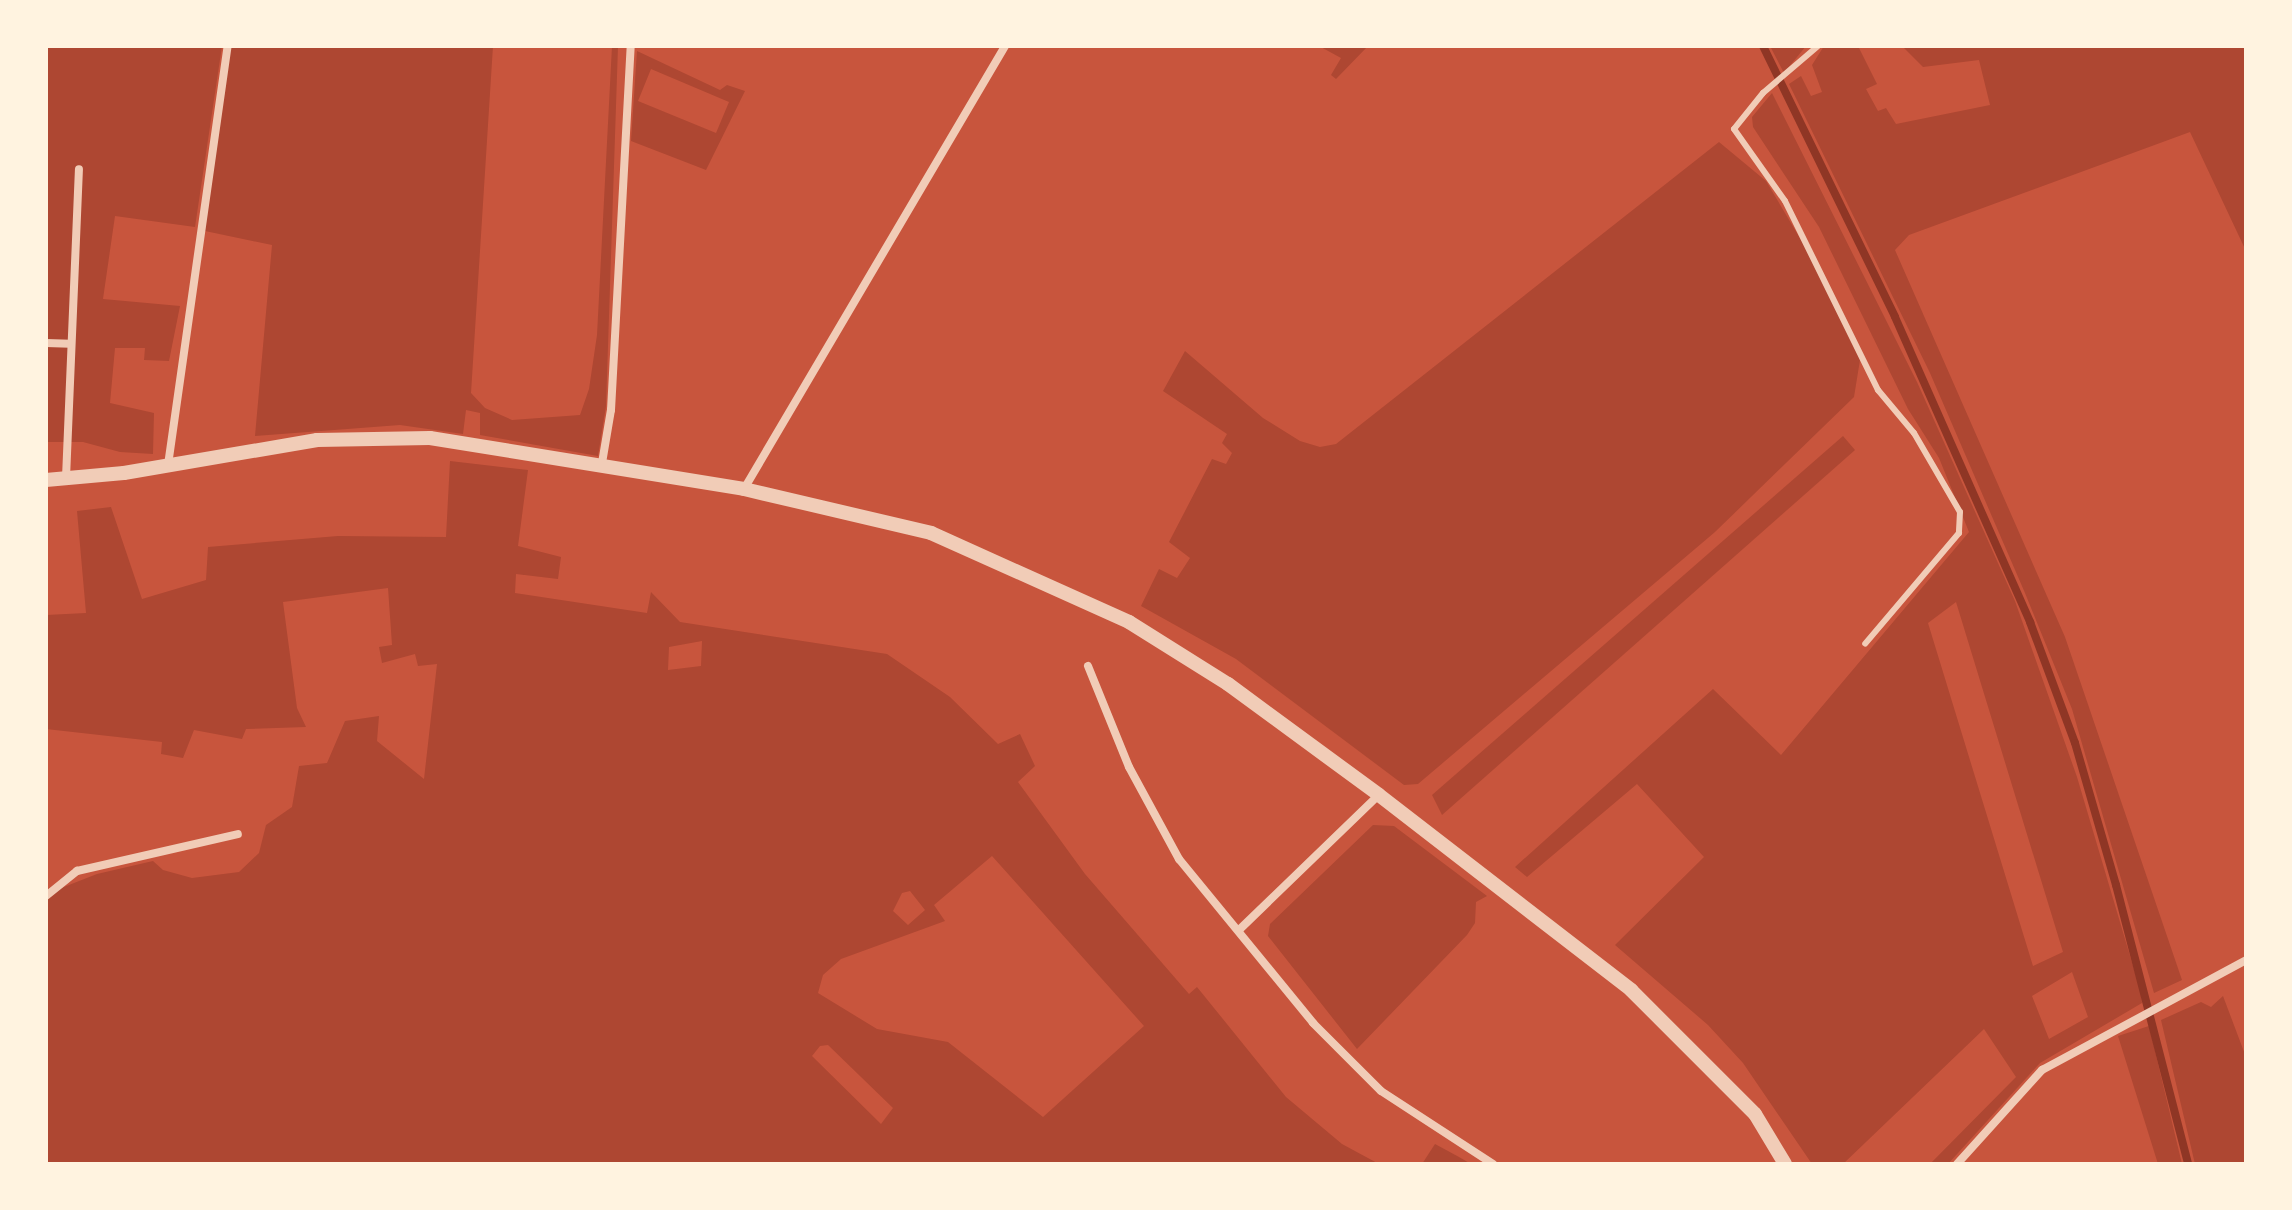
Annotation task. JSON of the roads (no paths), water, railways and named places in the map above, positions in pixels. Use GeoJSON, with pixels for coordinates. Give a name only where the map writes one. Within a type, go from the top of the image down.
{"type":"FeatureCollection","features":[{"type":"Feature","properties":{"kind":"street"},"geometry":{"type":"LineString","coordinates":[[168,465],[228,46]]}},
{"type":"Feature","properties":{"kind":"street"},"geometry":{"type":"LineString","coordinates":[[602,463],[611,410],[631,46]]}},
{"type":"Feature","properties":{"kind":"street"},"geometry":{"type":"LineString","coordinates":[[744,489],[1005,46]]}},
{"type":"Feature","properties":{"kind":"street"},"geometry":{"type":"LineString","coordinates":[[66,478],[79,169]]}},
{"type":"Feature","properties":{"kind":"street"},"geometry":{"type":"LineString","coordinates":[[46,343],[70,344]]}},
{"type":"Feature","properties":{"kind":"street"},"geometry":{"type":"LineString","coordinates":[[46,480],[371,435],[602,463],[744,489],[931,533],[1129,622],[1228,684],[1379,795],[1631,990],[1755,1114],[1785,1164]]}},
{"type":"Feature","properties":{"kind":"street"},"geometry":{"type":"LineString","coordinates":[[1088,666],[1129,767],[1179,859],[1313,1023],[1381,1091],[1493,1164]]}},
{"type":"Feature","properties":{"kind":"street"},"geometry":{"type":"LineString","coordinates":[[1239,930],[1379,795]]}},
{"type":"Feature","properties":{"kind":"street"},"geometry":{"type":"LineString","coordinates":[[46,896],[77,871],[238,834]]}},
{"type":"Feature","properties":{"kind":"street"},"geometry":{"type":"LineString","coordinates":[[1957,1164],[2042,1070],[2117,1026],[2180,998],[2246,960]]}},
{"type":"Feature","properties":{"kind":"lane"},"geometry":{"type":"LineString","coordinates":[[1818,46],[1763,93],[1734,129],[1785,201],[1878,390],[1914,433],[1960,512],[1959,533],[1865,644]]}},
{"type":"Feature","properties":{"kind":"waterway"},"geometry":{"type":"LineString","coordinates":[[1763,46],[1895,317],[2030,622],[2075,743],[2116,885],[2188,1164]]}}]}
